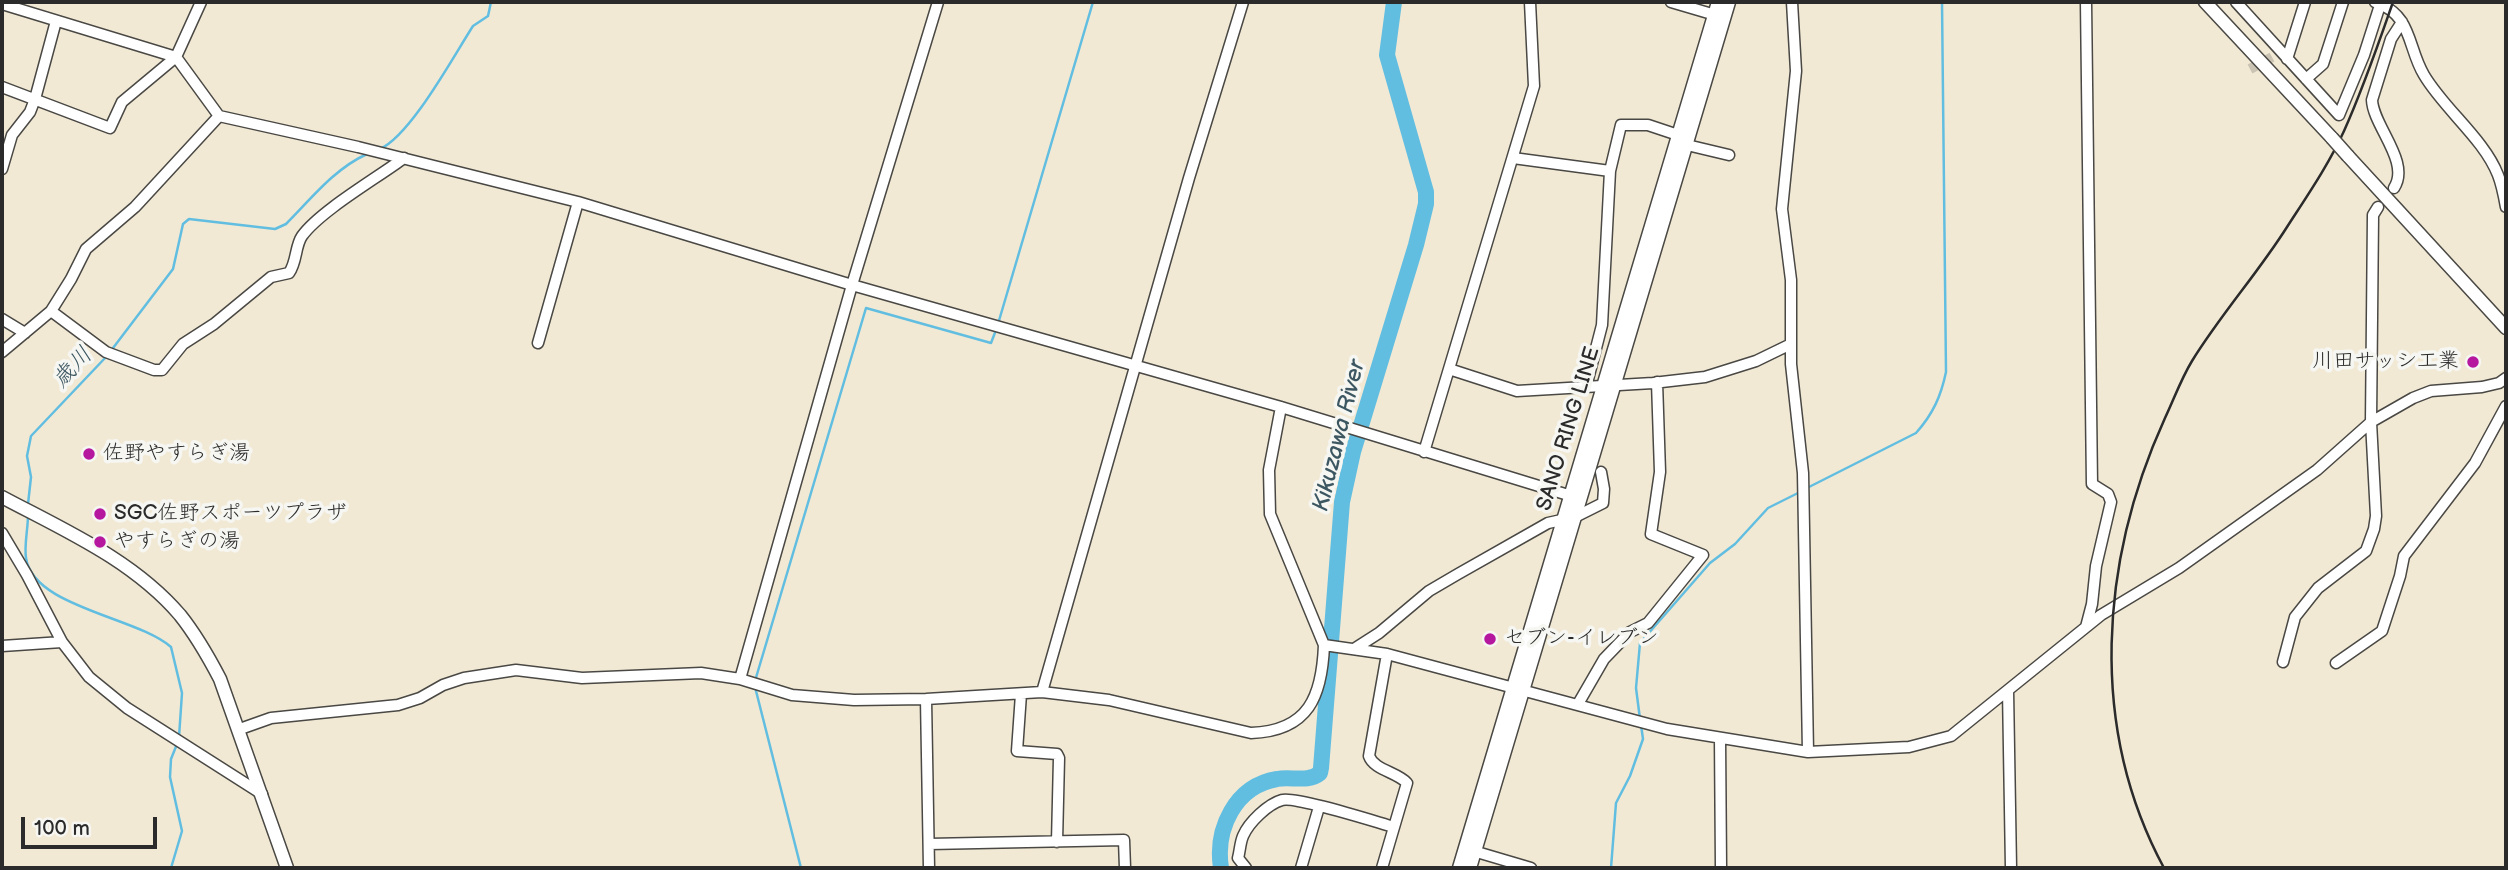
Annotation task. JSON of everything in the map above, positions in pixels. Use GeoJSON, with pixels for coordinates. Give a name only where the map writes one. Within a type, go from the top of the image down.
{"type":"FeatureCollection","features":[{"type":"Feature","properties":{"kind":"main road","name":"SANO RING LINE"},"geometry":{"type":"LineString","coordinates":[[1459,868],[1470,850],[1518,688],[1562,521],[1575,497],[1719,11],[1729,2]]}},
{"type":"Feature","properties":{"kind":"main road"},"geometry":{"type":"LineString","coordinates":[[2205,2],[2506,328]]}},
{"type":"Feature","properties":{"kind":"main road"},"geometry":{"type":"LineString","coordinates":[[2,497],[119,562],[160,594],[179,615],[207,653],[220,678],[287,868]]}},
{"type":"Feature","properties":{"kind":"main road","name":"SANO RING LINE"},"geometry":{"type":"LineString","coordinates":[[1518,688],[1575,517],[1575,497]]}},
{"type":"Feature","properties":{"kind":"main road","name":"SANO RING LINE"},"geometry":{"type":"LineString","coordinates":[[1470,850],[1470,868]]}},
{"type":"Feature","properties":{"kind":"street"},"geometry":{"type":"LineString","coordinates":[[2,87],[110,128],[122,102],[176,57],[201,2]]}},
{"type":"Feature","properties":{"kind":"street"},"geometry":{"type":"LineString","coordinates":[[740,679],[852,285],[938,2]]}},
{"type":"Feature","properties":{"kind":"street"},"geometry":{"type":"LineString","coordinates":[[1042,692],[1242,2]]}},
{"type":"Feature","properties":{"kind":"street"},"geometry":{"type":"LineString","coordinates":[[1424,452],[1534,86],[1530,2]]}},
{"type":"Feature","properties":{"kind":"street"},"geometry":{"type":"LineString","coordinates":[[1671,2],[1719,11]]}},
{"type":"Feature","properties":{"kind":"street"},"geometry":{"type":"LineString","coordinates":[[1792,2],[1796,71],[1782,209],[1791,280],[1791,344],[1803,473],[1808,752]]}},
{"type":"Feature","properties":{"kind":"street"},"geometry":{"type":"LineString","coordinates":[[2086,627],[2092,604],[2096,566],[2111,502],[2108,494],[2092,484],[2087,2]]}},
{"type":"Feature","properties":{"kind":"street"},"geometry":{"type":"LineString","coordinates":[[2236,2],[2339,115],[2364,55],[2379,2],[2402,22],[2409,32],[2417,61],[2425,76],[2498,173],[2506,207]]}},
{"type":"Feature","properties":{"kind":"street"},"geometry":{"type":"LineString","coordinates":[[2282,55],[2305,2]]}},
{"type":"Feature","properties":{"kind":"street"},"geometry":{"type":"LineString","coordinates":[[2306,79],[2323,64],[2343,2]]}},
{"type":"Feature","properties":{"kind":"street"},"geometry":{"type":"LineString","coordinates":[[2,4],[176,57],[219,116],[404,158],[578,202],[852,285],[1281,407],[1575,497]]}},
{"type":"Feature","properties":{"kind":"street"},"geometry":{"type":"LineString","coordinates":[[2,169],[7,134],[30,112],[56,20]]}},
{"type":"Feature","properties":{"kind":"street"},"geometry":{"type":"LineString","coordinates":[[2394,188],[2398,182],[2398,170],[2387,135],[2373,110],[2372,100],[2391,39],[2402,22]]}},
{"type":"Feature","properties":{"kind":"street"},"geometry":{"type":"LineString","coordinates":[[2,352],[51,311],[86,249],[135,207],[219,116]]}},
{"type":"Feature","properties":{"kind":"street"},"geometry":{"type":"LineString","coordinates":[[1586,387],[1602,326],[1610,171],[1621,125],[1648,125],[1682,140],[1730,155]]}},
{"type":"Feature","properties":{"kind":"street"},"geometry":{"type":"LineString","coordinates":[[51,311],[106,352],[154,370],[162,370],[183,344],[214,324],[271,277],[289,272],[300,238],[318,219],[404,158]]}},
{"type":"Feature","properties":{"kind":"street"},"geometry":{"type":"LineString","coordinates":[[1513,158],[1610,171]]}},
{"type":"Feature","properties":{"kind":"street"},"geometry":{"type":"LineString","coordinates":[[538,343],[578,202]]}},
{"type":"Feature","properties":{"kind":"street"},"geometry":{"type":"LineString","coordinates":[[2283,662],[2295,617],[2318,588],[2366,551],[2376,516],[2371,422],[2373,215],[2378,207]]}},
{"type":"Feature","properties":{"kind":"street"},"geometry":{"type":"LineString","coordinates":[[2,319],[25,333]]}},
{"type":"Feature","properties":{"kind":"street"},"geometry":{"type":"LineString","coordinates":[[1449,369],[1517,391],[1657,382],[1705,377],[1756,361],[1791,344]]}},
{"type":"Feature","properties":{"kind":"street"},"geometry":{"type":"LineString","coordinates":[[1324,645],[1387,654],[1578,704],[1638,723],[1808,752],[1909,747],[1935,742],[1951,736],[2101,615],[2179,568],[2317,470],[2371,422],[2431,391],[2482,387],[2499,383],[2506,378]]}},
{"type":"Feature","properties":{"kind":"street"},"geometry":{"type":"LineString","coordinates":[[1578,704],[1604,659],[1630,632],[1648,623],[1703,555],[1651,534],[1660,472],[1657,382]]}},
{"type":"Feature","properties":{"kind":"street"},"geometry":{"type":"LineString","coordinates":[[2336,663],[2382,631],[2404,556],[2475,463],[2506,406]]}},
{"type":"Feature","properties":{"kind":"street"},"geometry":{"type":"LineString","coordinates":[[240,729],[271,718],[398,705],[464,678],[516,670],[582,678],[701,673],[740,679],[792,695],[854,700],[1042,692],[1109,700],[1251,733],[1269,733],[1289,725],[1310,705],[1323,676],[1324,645],[1270,514],[1269,470],[1281,407]]}},
{"type":"Feature","properties":{"kind":"street"},"geometry":{"type":"LineString","coordinates":[[1354,649],[1379,633],[1429,591],[1548,523],[1575,517],[1603,503],[1601,472]]}},
{"type":"Feature","properties":{"kind":"street"},"geometry":{"type":"LineString","coordinates":[[2,533],[62,642],[89,677],[127,708],[262,794]]}},
{"type":"Feature","properties":{"kind":"street"},"geometry":{"type":"LineString","coordinates":[[2,646],[62,642]]}},
{"type":"Feature","properties":{"kind":"street"},"geometry":{"type":"LineString","coordinates":[[1382,868],[1407,783],[1396,774],[1373,763],[1369,756],[1387,654]]}},
{"type":"Feature","properties":{"kind":"street"},"geometry":{"type":"LineString","coordinates":[[2008,690],[2011,868]]}},
{"type":"Feature","properties":{"kind":"street"},"geometry":{"type":"LineString","coordinates":[[1021,694],[1017,751],[1057,754],[1059,758],[1057,842]]}},
{"type":"Feature","properties":{"kind":"street"},"geometry":{"type":"LineString","coordinates":[[926,699],[929,868]]}},
{"type":"Feature","properties":{"kind":"street"},"geometry":{"type":"LineString","coordinates":[[1720,738],[1721,868]]}},
{"type":"Feature","properties":{"kind":"street"},"geometry":{"type":"LineString","coordinates":[[1246,868],[1238,858],[1243,837],[1263,811],[1281,800],[1394,827]]}},
{"type":"Feature","properties":{"kind":"street"},"geometry":{"type":"LineString","coordinates":[[1301,868],[1319,807]]}},
{"type":"Feature","properties":{"kind":"street"},"geometry":{"type":"LineString","coordinates":[[929,844],[1124,840],[1125,868]]}},
{"type":"Feature","properties":{"kind":"street"},"geometry":{"type":"LineString","coordinates":[[1470,850],[1531,868]]}},
{"type":"Feature","properties":{"kind":"waterway","name":"歳川"},"geometry":{"type":"LineString","coordinates":[[380,149],[392,141],[418,112],[473,26],[488,16],[491,2]]}},
{"type":"Feature","properties":{"kind":"waterway"},"geometry":{"type":"LineString","coordinates":[[998,324],[1093,2]]}},
{"type":"Feature","properties":{"kind":"waterway","name":"Kikuzawa River"},"geometry":{"type":"LineString","coordinates":[[1221,868],[1221,839],[1225,825],[1239,800],[1262,783],[1282,778],[1310,778],[1320,773],[1321,768],[1342,502],[1353,452],[1426,204],[1426,192],[1387,55],[1394,2]]}},
{"type":"Feature","properties":{"kind":"waterway"},"geometry":{"type":"LineString","coordinates":[[1805,489],[1916,433],[1932,412],[1944,381],[1942,2]]}},
{"type":"Feature","properties":{"kind":"waterway","name":"歳川"},"geometry":{"type":"LineString","coordinates":[[110,352],[173,269],[183,224],[189,219],[275,229],[286,224],[333,176],[367,154]]}},
{"type":"Feature","properties":{"kind":"waterway"},"geometry":{"type":"LineString","coordinates":[[755,681],[866,308],[991,343],[996,330]]}},
{"type":"Feature","properties":{"kind":"waterway","name":"歳川"},"geometry":{"type":"LineString","coordinates":[[28,504],[31,477],[27,456],[31,436],[106,357]]}},
{"type":"Feature","properties":{"kind":"waterway"},"geometry":{"type":"LineString","coordinates":[[1640,719],[1636,688],[1640,643],[1710,563],[1735,544],[1768,508],[1800,492]]}},
{"type":"Feature","properties":{"kind":"waterway","name":"歳川"},"geometry":{"type":"LineString","coordinates":[[28,515],[26,558],[33,575],[47,588],[66,600],[135,627],[171,647],[182,693],[179,737]]}},
{"type":"Feature","properties":{"kind":"waterway"},"geometry":{"type":"LineString","coordinates":[[755,687],[801,868]]}},
{"type":"Feature","properties":{"kind":"waterway"},"geometry":{"type":"LineString","coordinates":[[1611,868],[1616,803],[1630,776],[1643,739],[1641,725]]}},
{"type":"Feature","properties":{"kind":"waterway","name":"歳川"},"geometry":{"type":"LineString","coordinates":[[171,868],[182,831],[170,777],[171,759],[177,744]]}},
{"type":"Feature","properties":{"kind":"tunnel"},"geometry":{"type":"LineString","coordinates":[[2250,69],[2278,54]]}},
{"type":"Feature","properties":{"kind":"railway"},"geometry":{"type":"LineString","coordinates":[[2164,868],[2140,814],[2123,758],[2114,701],[2112,644],[2116,586],[2127,529],[2143,473],[2184,375],[2215,327],[2276,244],[2332,156],[2358,99],[2393,2]]}},
{"type":"Feature","properties":{"kind":"place","name":"川田サッシ工業"},"geometry":{"type":"Point","coordinates":[2473,362]}},
{"type":"Feature","properties":{"kind":"place","name":"佐野やすらぎ湯"},"geometry":{"type":"Point","coordinates":[89,454]}},
{"type":"Feature","properties":{"kind":"place","name":"SGC佐野スポーツプラザ"},"geometry":{"type":"Point","coordinates":[100,514]}},
{"type":"Feature","properties":{"kind":"place","name":"やすらぎの湯"},"geometry":{"type":"Point","coordinates":[100,542]}},
{"type":"Feature","properties":{"kind":"place","name":"セブン-イレブン"},"geometry":{"type":"Point","coordinates":[1490,639]}}]}
